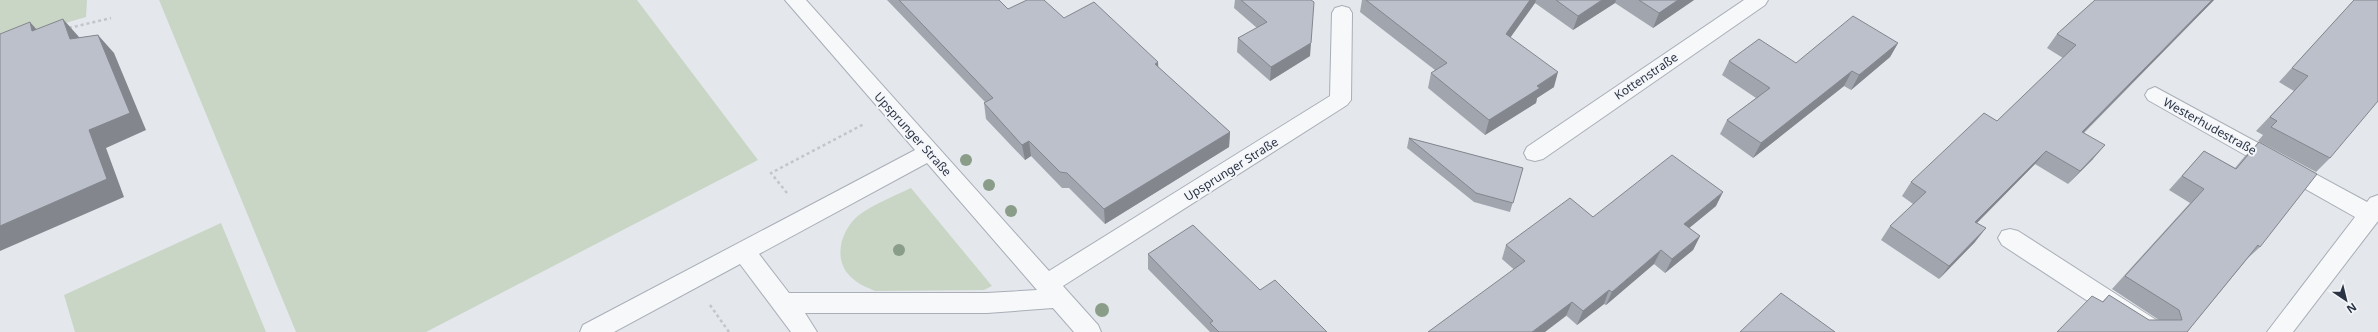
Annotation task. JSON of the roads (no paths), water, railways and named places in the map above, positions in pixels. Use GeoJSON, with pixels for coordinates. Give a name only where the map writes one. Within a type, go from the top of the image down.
{"type":"FeatureCollection","features":[{"type":"Feature","properties":{"kind":"street","name":"Upsprunger Straße"},"geometry":{"type":"LineString","coordinates":[[795,0],[1089,332]]}},
{"type":"Feature","properties":{"kind":"street","name":"Kottenstraße"},"geometry":{"type":"LineString","coordinates":[[1535,153],[1758,0]]}},
{"type":"Feature","properties":{"kind":"street","name":"Upsprunger Straße"},"geometry":{"type":"LineString","coordinates":[[1054,291],[1340,100],[1342,13]]}},
{"type":"Feature","properties":{"kind":"street","name":"Westerhudestraße"},"geometry":{"type":"LineString","coordinates":[[2155,95],[2374,209],[2279,332]]}},
{"type":"Feature","properties":{"kind":"street"},"geometry":{"type":"LineString","coordinates":[[592,332],[929,152]]}},
{"type":"Feature","properties":{"kind":"street"},"geometry":{"type":"LineString","coordinates":[[2010,238],[2155,332]]}},
{"type":"Feature","properties":{"kind":"street"},"geometry":{"type":"LineString","coordinates":[[743,251],[804,332]]}},
{"type":"Feature","properties":{"kind":"street"},"geometry":{"type":"LineString","coordinates":[[782,303],[987,304],[1054,291]]}}]}
